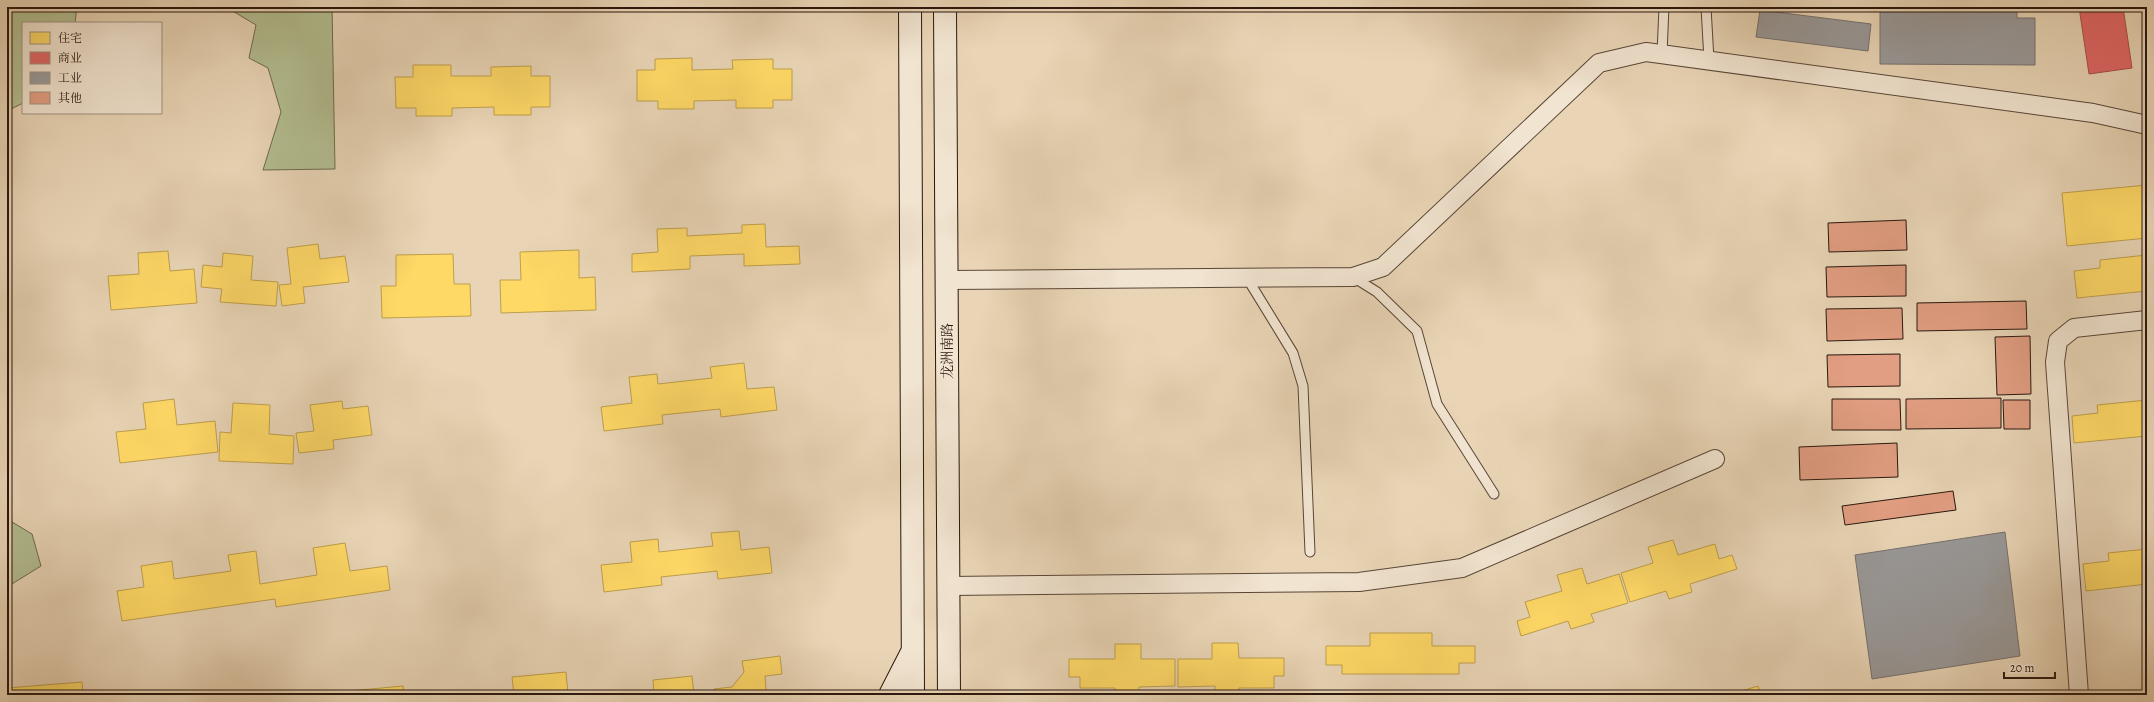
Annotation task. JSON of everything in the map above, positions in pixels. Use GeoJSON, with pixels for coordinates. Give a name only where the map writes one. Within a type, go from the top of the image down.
{"type":"FeatureCollection","features":[{"type":"Feature","properties":{"kind":"main road"},"geometry":{"type":"LineString","coordinates":[[910,7],[913,695]]}},
{"type":"Feature","properties":{"kind":"main road","name":"龙洲南路"},"geometry":{"type":"LineString","coordinates":[[945,7],[949,695]]}},
{"type":"Feature","properties":{"kind":"main road"},"geometry":{"type":"LineString","coordinates":[[890,695],[913,651]]}},
{"type":"Feature","properties":{"kind":"street"},"geometry":{"type":"LineString","coordinates":[[947,280],[1354,277],[1383,267],[1598,63],[1646,52],[2093,113],[2147,125]]}},
{"type":"Feature","properties":{"kind":"street"},"geometry":{"type":"LineString","coordinates":[[2079,695],[2055,362],[2058,342],[2074,328],[2147,320]]}},
{"type":"Feature","properties":{"kind":"street"},"geometry":{"type":"LineString","coordinates":[[948,586],[1359,582],[1462,568],[1715,459]]}},
{"type":"Feature","properties":{"kind":"lane"},"geometry":{"type":"LineString","coordinates":[[1662,54],[1664,7]]}},
{"type":"Feature","properties":{"kind":"lane"},"geometry":{"type":"LineString","coordinates":[[1706,7],[1709,60]]}},
{"type":"Feature","properties":{"kind":"lane"},"geometry":{"type":"LineString","coordinates":[[1354,277],[1377,292],[1417,331],[1438,404],[1494,494]]}},
{"type":"Feature","properties":{"kind":"lane"},"geometry":{"type":"LineString","coordinates":[[1247,278],[1293,353],[1303,386],[1310,552]]}},
{"type":"Feature","properties":{"kind":"green space"},"geometry":{"type":"Polygon","coordinates":[[[7,7],[77,7],[75,22],[22,22],[22,104],[7,111],[7,7]]]}},
{"type":"Feature","properties":{"kind":"green space"},"geometry":{"type":"Polygon","coordinates":[[[226,7],[332,7],[335,169],[263,170],[281,112],[268,68],[249,58],[256,25],[226,7]]]}},
{"type":"Feature","properties":{"kind":"green space"},"geometry":{"type":"Polygon","coordinates":[[[7,519],[32,534],[41,566],[7,587],[7,519]]]}},
{"type":"Feature","properties":{"kind":"building: 住宅"},"geometry":{"type":"Polygon","coordinates":[[[692,58],[692,70],[733,69],[732,60],[773,59],[773,69],[792,69],[792,100],[773,100],[773,108],[736,108],[736,100],[694,101],[694,109],[658,109],[658,101],[637,101],[637,70],[655,70],[655,59],[692,58]]]}},
{"type":"Feature","properties":{"kind":"building: 住宅"},"geometry":{"type":"Polygon","coordinates":[[[413,65],[451,65],[451,76],[491,76],[491,67],[531,66],[531,76],[550,76],[550,107],[531,107],[531,115],[494,115],[494,107],[452,108],[452,116],[416,116],[416,108],[396,108],[395,77],[413,77],[413,65]]]}},
{"type":"Feature","properties":{"kind":"building: 住宅"},"geometry":{"type":"Polygon","coordinates":[[[2147,185],[2147,238],[2067,246],[2062,193],[2147,185]]]}},
{"type":"Feature","properties":{"kind":"building: 住宅"},"geometry":{"type":"Polygon","coordinates":[[[765,224],[766,247],[799,246],[800,264],[744,266],[744,254],[690,256],[690,269],[632,272],[632,254],[658,252],[657,229],[687,228],[687,236],[742,233],[742,225],[765,224]]]}},
{"type":"Feature","properties":{"kind":"building: 住宅"},"geometry":{"type":"Polygon","coordinates":[[[318,244],[320,259],[345,256],[349,282],[303,287],[305,303],[282,306],[279,285],[291,284],[287,248],[318,244]]]}},
{"type":"Feature","properties":{"kind":"building: 住宅"},"geometry":{"type":"Polygon","coordinates":[[[579,250],[579,278],[595,277],[596,310],[501,313],[500,280],[521,280],[520,252],[579,250]]]}},
{"type":"Feature","properties":{"kind":"building: 住宅"},"geometry":{"type":"Polygon","coordinates":[[[168,251],[170,271],[194,269],[197,303],[111,310],[108,276],[139,274],[138,253],[168,251]]]}},
{"type":"Feature","properties":{"kind":"building: 住宅"},"geometry":{"type":"Polygon","coordinates":[[[223,253],[253,256],[251,280],[278,282],[276,306],[220,302],[222,289],[201,287],[203,265],[222,267],[223,253]]]}},
{"type":"Feature","properties":{"kind":"building: 住宅"},"geometry":{"type":"Polygon","coordinates":[[[453,254],[454,284],[470,284],[471,316],[382,318],[381,286],[396,286],[396,255],[453,254]]]}},
{"type":"Feature","properties":{"kind":"building: 住宅"},"geometry":{"type":"Polygon","coordinates":[[[2147,255],[2147,291],[2077,298],[2074,271],[2100,268],[2100,260],[2147,255]]]}},
{"type":"Feature","properties":{"kind":"building: 住宅"},"geometry":{"type":"Polygon","coordinates":[[[744,363],[747,389],[774,387],[777,410],[721,417],[720,409],[662,415],[663,424],[604,431],[601,407],[632,403],[629,377],[657,374],[658,384],[712,378],[710,367],[744,363]]]}},
{"type":"Feature","properties":{"kind":"building: 住宅"},"geometry":{"type":"Polygon","coordinates":[[[174,399],[177,425],[215,421],[218,452],[120,463],[116,432],[146,429],[143,403],[174,399]]]}},
{"type":"Feature","properties":{"kind":"building: 住宅"},"geometry":{"type":"Polygon","coordinates":[[[2147,400],[2147,436],[2074,443],[2072,416],[2098,413],[2097,405],[2147,400]]]}},
{"type":"Feature","properties":{"kind":"building: 住宅"},"geometry":{"type":"Polygon","coordinates":[[[342,401],[343,409],[368,406],[372,435],[333,440],[334,449],[299,453],[296,433],[314,431],[310,405],[342,401]]]}},
{"type":"Feature","properties":{"kind":"building: 住宅"},"geometry":{"type":"Polygon","coordinates":[[[233,403],[270,405],[269,434],[294,436],[293,464],[219,461],[220,432],[231,433],[233,403]]]}},
{"type":"Feature","properties":{"kind":"building: 住宅"},"geometry":{"type":"Polygon","coordinates":[[[739,531],[741,550],[769,547],[772,573],[718,579],[717,571],[661,577],[662,585],[604,592],[601,565],[632,562],[630,542],[658,539],[659,552],[713,546],[711,533],[739,531]]]}},
{"type":"Feature","properties":{"kind":"building: 住宅"},"geometry":{"type":"Polygon","coordinates":[[[1673,540],[1678,555],[1715,544],[1719,559],[1732,555],[1737,569],[1690,584],[1692,592],[1669,599],[1666,591],[1630,602],[1621,573],[1653,563],[1648,547],[1673,540]]]}},
{"type":"Feature","properties":{"kind":"building: 住宅"},"geometry":{"type":"Polygon","coordinates":[[[345,543],[350,571],[387,566],[390,590],[276,607],[275,599],[122,621],[117,591],[144,587],[141,566],[172,561],[174,579],[231,571],[228,555],[256,551],[260,584],[317,575],[313,548],[345,543]]]}},
{"type":"Feature","properties":{"kind":"building: 住宅"},"geometry":{"type":"Polygon","coordinates":[[[2147,549],[2147,584],[2086,591],[2083,564],[2109,561],[2108,553],[2147,549]]]}},
{"type":"Feature","properties":{"kind":"building: 住宅"},"geometry":{"type":"Polygon","coordinates":[[[1582,568],[1587,584],[1619,574],[1628,603],[1591,614],[1594,622],[1571,629],[1568,621],[1521,636],[1517,621],[1530,617],[1525,602],[1562,591],[1557,575],[1582,568]]]}},
{"type":"Feature","properties":{"kind":"building: 住宅"},"geometry":{"type":"Polygon","coordinates":[[[1370,633],[1432,633],[1432,646],[1475,646],[1475,663],[1459,663],[1459,674],[1342,674],[1342,665],[1326,665],[1326,646],[1370,646],[1370,633]]]}},
{"type":"Feature","properties":{"kind":"building: 住宅"},"geometry":{"type":"Polygon","coordinates":[[[1212,643],[1238,643],[1239,658],[1284,658],[1284,676],[1274,676],[1274,688],[1239,688],[1239,695],[1215,695],[1215,686],[1178,687],[1178,659],[1212,659],[1212,643]]]}},
{"type":"Feature","properties":{"kind":"building: 住宅"},"geometry":{"type":"Polygon","coordinates":[[[1115,644],[1141,644],[1141,659],[1175,659],[1175,686],[1139,687],[1138,695],[1115,695],[1115,688],[1080,688],[1080,677],[1069,677],[1069,659],[1115,659],[1115,644]]]}},
{"type":"Feature","properties":{"kind":"building: 住宅"},"geometry":{"type":"Polygon","coordinates":[[[780,656],[782,674],[765,676],[766,690],[773,695],[715,695],[714,689],[732,687],[744,672],[742,661],[780,656]]]}},
{"type":"Feature","properties":{"kind":"building: 住宅"},"geometry":{"type":"Polygon","coordinates":[[[566,672],[568,694],[514,695],[512,677],[566,672]]]}},
{"type":"Feature","properties":{"kind":"building: 住宅"},"geometry":{"type":"Polygon","coordinates":[[[692,676],[694,695],[654,695],[653,680],[692,676]]]}},
{"type":"Feature","properties":{"kind":"building: 住宅"},"geometry":{"type":"Polygon","coordinates":[[[82,682],[83,695],[7,695],[7,688],[82,682]]]}},
{"type":"Feature","properties":{"kind":"building: 住宅"},"geometry":{"type":"Polygon","coordinates":[[[403,686],[404,695],[350,695],[349,691],[403,686]]]}},
{"type":"Feature","properties":{"kind":"building: 住宅"},"geometry":{"type":"Polygon","coordinates":[[[1758,686],[1761,695],[1728,695],[1758,686]]]}},
{"type":"Feature","properties":{"kind":"building: 住宅"},"geometry":{"type":"Polygon","coordinates":[[[2147,691],[2147,695],[2125,695],[2125,693],[2147,691]]]}},
{"type":"Feature","properties":{"kind":"building: 商业"},"geometry":{"type":"Polygon","coordinates":[[[2079,7],[2123,7],[2132,68],[2089,74],[2079,7]]]}},
{"type":"Feature","properties":{"kind":"building: 商业"},"geometry":{"type":"Polygon","coordinates":[[[2143,7],[2147,7],[2147,32],[2143,7]]]}},
{"type":"Feature","properties":{"kind":"building: 工业"},"geometry":{"type":"Polygon","coordinates":[[[1880,7],[2017,7],[2017,18],[2035,18],[2035,65],[1880,64],[1880,7]]]}},
{"type":"Feature","properties":{"kind":"building: 工业"},"geometry":{"type":"Polygon","coordinates":[[[1760,10],[1871,24],[1868,51],[1756,37],[1760,10]]]}},
{"type":"Feature","properties":{"kind":"building: 工业"},"geometry":{"type":"Polygon","coordinates":[[[2005,532],[2020,656],[1872,679],[1855,555],[2005,532]]]}},
{"type":"Feature","properties":{"kind":"building: 其他"},"geometry":{"type":"Polygon","coordinates":[[[1906,220],[1907,250],[1829,252],[1828,223],[1906,220]]]}},
{"type":"Feature","properties":{"kind":"building: 其他"},"geometry":{"type":"Polygon","coordinates":[[[1906,265],[1906,296],[1827,297],[1826,267],[1906,265]]]}},
{"type":"Feature","properties":{"kind":"building: 其他"},"geometry":{"type":"Polygon","coordinates":[[[2026,301],[2027,329],[1917,331],[1917,303],[2026,301]]]}},
{"type":"Feature","properties":{"kind":"building: 其他"},"geometry":{"type":"Polygon","coordinates":[[[1902,308],[1903,339],[1827,341],[1826,309],[1902,308]]]}},
{"type":"Feature","properties":{"kind":"building: 其他"},"geometry":{"type":"Polygon","coordinates":[[[2030,336],[2031,394],[1997,395],[1995,337],[2030,336]]]}},
{"type":"Feature","properties":{"kind":"building: 其他"},"geometry":{"type":"Polygon","coordinates":[[[1900,354],[1900,386],[1828,387],[1827,355],[1900,354]]]}},
{"type":"Feature","properties":{"kind":"building: 其他"},"geometry":{"type":"Polygon","coordinates":[[[2001,398],[2001,428],[1906,429],[1906,399],[2001,398]]]}},
{"type":"Feature","properties":{"kind":"building: 其他"},"geometry":{"type":"Polygon","coordinates":[[[1832,399],[1900,399],[1901,430],[1832,430],[1832,399]]]}},
{"type":"Feature","properties":{"kind":"building: 其他"},"geometry":{"type":"Polygon","coordinates":[[[2003,400],[2030,400],[2030,429],[2004,429],[2003,400]]]}},
{"type":"Feature","properties":{"kind":"building: 其他"},"geometry":{"type":"Polygon","coordinates":[[[1897,443],[1898,477],[1800,480],[1799,447],[1897,443]]]}},
{"type":"Feature","properties":{"kind":"building: 其他"},"geometry":{"type":"Polygon","coordinates":[[[1953,491],[1956,510],[1845,525],[1842,506],[1953,491]]]}}]}
